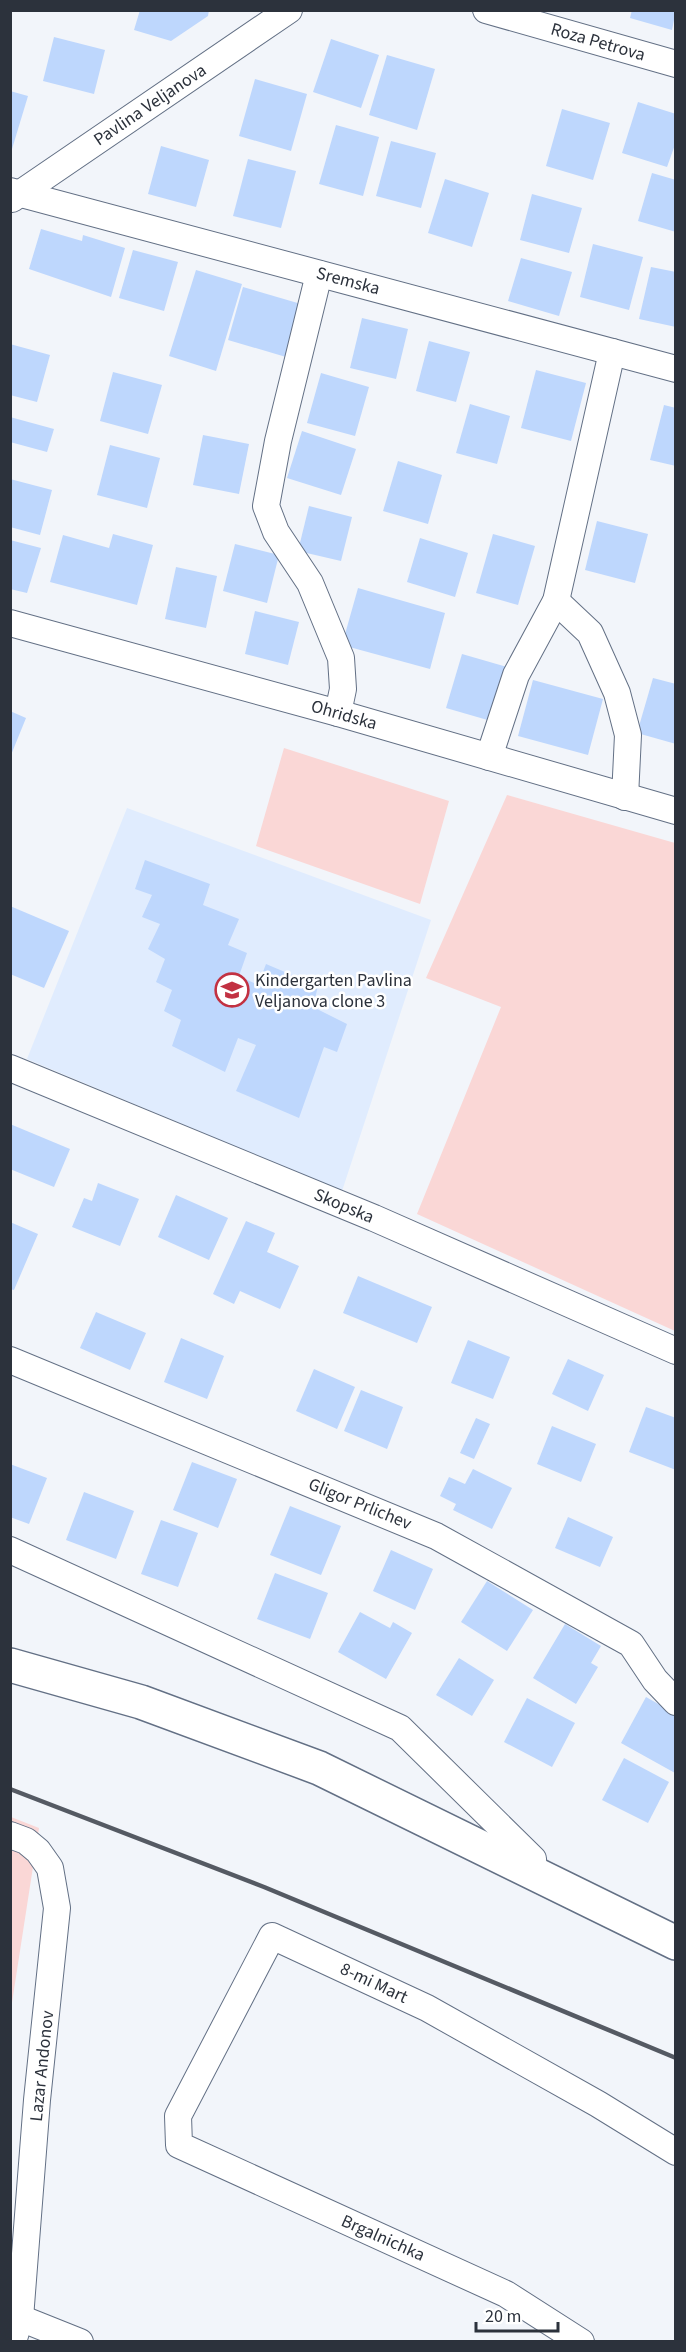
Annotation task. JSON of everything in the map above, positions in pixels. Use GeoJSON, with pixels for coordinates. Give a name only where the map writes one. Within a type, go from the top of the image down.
{"type":"FeatureCollection","features":[{"type":"Feature","properties":{"kind":"street","name":"Pavlina Veljanova"},"geometry":{"type":"LineString","coordinates":[[14,195],[289,10]]}},
{"type":"Feature","properties":{"kind":"street","name":"Roza Petrova"},"geometry":{"type":"LineString","coordinates":[[486,10],[675,64]]}},
{"type":"Feature","properties":{"kind":"street","name":"Sremska"},"geometry":{"type":"LineString","coordinates":[[14,195],[675,369]]}},
{"type":"Feature","properties":{"kind":"street"},"geometry":{"type":"LineString","coordinates":[[320,274],[278,441],[266,506],[276,532],[310,583],[340,658],[343,689],[338,713]]}},
{"type":"Feature","properties":{"kind":"street"},"geometry":{"type":"LineString","coordinates":[[489,757],[516,675],[556,601],[612,352]]}},
{"type":"Feature","properties":{"kind":"street"},"geometry":{"type":"LineString","coordinates":[[556,601],[590,633],[617,693],[628,735],[625,796]]}},
{"type":"Feature","properties":{"kind":"street","name":"Ohridska"},"geometry":{"type":"LineString","coordinates":[[10,623],[338,713],[675,811]]}},
{"type":"Feature","properties":{"kind":"street","name":"Skopska"},"geometry":{"type":"LineString","coordinates":[[10,1068],[374,1218],[675,1351]]}},
{"type":"Feature","properties":{"kind":"street","name":"Gligor Prlichev"},"geometry":{"type":"LineString","coordinates":[[10,1360],[436,1536],[631,1644],[655,1680],[675,1702]]}},
{"type":"Feature","properties":{"kind":"street"},"geometry":{"type":"LineString","coordinates":[[10,1550],[400,1728],[533,1859],[534,1874]]}},
{"type":"Feature","properties":{"kind":"street"},"geometry":{"type":"LineString","coordinates":[[10,1665],[141,1702],[319,1768],[675,1943]]}},
{"type":"Feature","properties":{"kind":"street","name":"Lazar Andonov"},"geometry":{"type":"LineString","coordinates":[[10,1835],[26,1841],[38,1851],[50,1868],[57,1908],[16,2330],[80,2342]]}},
{"type":"Feature","properties":{"kind":"street","name":"8-mi Mart"},"geometry":{"type":"LineString","coordinates":[[179,2145],[178,2116],[272,1935],[427,2008],[598,2104],[675,2152]]}},
{"type":"Feature","properties":{"kind":"street","name":"Brgalnichka"},"geometry":{"type":"LineString","coordinates":[[179,2145],[506,2294],[581,2342]]}},
{"type":"Feature","properties":{"kind":"shaded area"},"geometry":{"type":"Polygon","coordinates":[[[284,748],[449,801],[420,904],[256,846],[284,748]]]}},
{"type":"Feature","properties":{"kind":"shaded area"},"geometry":{"type":"Polygon","coordinates":[[[507,795],[675,843],[675,1331],[417,1214],[501,1007],[426,978],[507,795]]]}},
{"type":"Feature","properties":{"kind":"shaded area","name":"Kindergarten Pavlina Veljanova clone 3"},"geometry":{"type":"Polygon","coordinates":[[[127,808],[431,920],[342,1191],[27,1059],[127,808]]]}},
{"type":"Feature","properties":{"kind":"shaded area"},"geometry":{"type":"Polygon","coordinates":[[[10,1817],[39,1828],[11,2009],[10,1817]]]}},
{"type":"Feature","properties":{"kind":"building"},"geometry":{"type":"Polygon","coordinates":[[[140,10],[209,10],[208,16],[171,41],[134,30],[140,10]]]}},
{"type":"Feature","properties":{"kind":"building"},"geometry":{"type":"Polygon","coordinates":[[[632,10],[676,10],[672,30],[630,18],[632,10]]]}},
{"type":"Feature","properties":{"kind":"building"},"geometry":{"type":"Polygon","coordinates":[[[54,37],[105,50],[94,94],[43,81],[54,37]]]}},
{"type":"Feature","properties":{"kind":"building"},"geometry":{"type":"Polygon","coordinates":[[[331,39],[379,55],[361,108],[313,92],[331,39]]]}},
{"type":"Feature","properties":{"kind":"building"},"geometry":{"type":"Polygon","coordinates":[[[387,55],[435,69],[417,130],[369,115],[387,55]]]}},
{"type":"Feature","properties":{"kind":"building"},"geometry":{"type":"Polygon","coordinates":[[[255,79],[307,94],[291,151],[239,136],[255,79]]]}},
{"type":"Feature","properties":{"kind":"building"},"geometry":{"type":"Polygon","coordinates":[[[10,91],[28,96],[12,149],[10,148],[10,91]]]}},
{"type":"Feature","properties":{"kind":"building"},"geometry":{"type":"Polygon","coordinates":[[[638,102],[676,114],[676,142],[667,167],[622,153],[638,102]]]}},
{"type":"Feature","properties":{"kind":"building"},"geometry":{"type":"Polygon","coordinates":[[[562,109],[610,123],[593,180],[546,166],[562,109]]]}},
{"type":"Feature","properties":{"kind":"building"},"geometry":{"type":"Polygon","coordinates":[[[336,125],[379,137],[363,196],[319,184],[336,125]]]}},
{"type":"Feature","properties":{"kind":"building"},"geometry":{"type":"Polygon","coordinates":[[[391,141],[436,153],[421,208],[376,196],[391,141]]]}},
{"type":"Feature","properties":{"kind":"building"},"geometry":{"type":"Polygon","coordinates":[[[161,146],[209,160],[196,207],[148,194],[161,146]]]}},
{"type":"Feature","properties":{"kind":"building"},"geometry":{"type":"Polygon","coordinates":[[[248,159],[296,171],[281,228],[233,216],[248,159]]]}},
{"type":"Feature","properties":{"kind":"building"},"geometry":{"type":"Polygon","coordinates":[[[652,173],[676,180],[676,232],[638,221],[652,173]]]}},
{"type":"Feature","properties":{"kind":"building"},"geometry":{"type":"Polygon","coordinates":[[[445,179],[489,193],[472,247],[428,233],[445,179]]]}},
{"type":"Feature","properties":{"kind":"building"},"geometry":{"type":"Polygon","coordinates":[[[532,194],[582,208],[569,253],[520,240],[532,194]]]}},
{"type":"Feature","properties":{"kind":"building"},"geometry":{"type":"Polygon","coordinates":[[[41,229],[82,241],[83,235],[125,248],[111,297],[29,269],[41,229]]]}},
{"type":"Feature","properties":{"kind":"building"},"geometry":{"type":"Polygon","coordinates":[[[593,244],[643,257],[629,310],[580,297],[593,244]]]}},
{"type":"Feature","properties":{"kind":"building"},"geometry":{"type":"Polygon","coordinates":[[[133,250],[178,262],[164,311],[119,298],[133,250]]]}},
{"type":"Feature","properties":{"kind":"building"},"geometry":{"type":"Polygon","coordinates":[[[521,258],[572,272],[559,316],[508,301],[521,258]]]}},
{"type":"Feature","properties":{"kind":"building"},"geometry":{"type":"Polygon","coordinates":[[[651,267],[676,272],[676,327],[639,319],[651,267]]]}},
{"type":"Feature","properties":{"kind":"building"},"geometry":{"type":"Polygon","coordinates":[[[196,270],[242,284],[216,371],[169,356],[196,270]]]}},
{"type":"Feature","properties":{"kind":"building"},"geometry":{"type":"Polygon","coordinates":[[[243,287],[301,304],[286,357],[228,340],[243,287]]]}},
{"type":"Feature","properties":{"kind":"building"},"geometry":{"type":"Polygon","coordinates":[[[362,318],[408,329],[396,379],[350,368],[362,318]]]}},
{"type":"Feature","properties":{"kind":"building"},"geometry":{"type":"Polygon","coordinates":[[[429,341],[470,352],[456,402],[416,391],[429,341]]]}},
{"type":"Feature","properties":{"kind":"building"},"geometry":{"type":"Polygon","coordinates":[[[10,344],[50,355],[37,402],[10,395],[10,344]]]}},
{"type":"Feature","properties":{"kind":"building"},"geometry":{"type":"Polygon","coordinates":[[[536,370],[586,383],[571,441],[521,428],[536,370]]]}},
{"type":"Feature","properties":{"kind":"building"},"geometry":{"type":"Polygon","coordinates":[[[113,372],[162,385],[148,434],[100,421],[113,372]]]}},
{"type":"Feature","properties":{"kind":"building"},"geometry":{"type":"Polygon","coordinates":[[[321,373],[369,387],[355,436],[307,423],[321,373]]]}},
{"type":"Feature","properties":{"kind":"building"},"geometry":{"type":"Polygon","coordinates":[[[470,404],[510,416],[497,464],[456,453],[470,404]]]}},
{"type":"Feature","properties":{"kind":"building"},"geometry":{"type":"Polygon","coordinates":[[[664,405],[676,408],[676,466],[650,460],[664,405]]]}},
{"type":"Feature","properties":{"kind":"building"},"geometry":{"type":"Polygon","coordinates":[[[10,417],[54,429],[47,452],[10,442],[10,417]]]}},
{"type":"Feature","properties":{"kind":"building"},"geometry":{"type":"Polygon","coordinates":[[[302,431],[356,449],[341,495],[287,478],[302,431]]]}},
{"type":"Feature","properties":{"kind":"building"},"geometry":{"type":"Polygon","coordinates":[[[203,435],[249,444],[239,494],[193,485],[203,435]]]}},
{"type":"Feature","properties":{"kind":"building"},"geometry":{"type":"Polygon","coordinates":[[[110,445],[160,458],[147,508],[97,495],[110,445]]]}},
{"type":"Feature","properties":{"kind":"building"},"geometry":{"type":"Polygon","coordinates":[[[398,461],[442,475],[428,524],[383,511],[398,461]]]}},
{"type":"Feature","properties":{"kind":"building"},"geometry":{"type":"Polygon","coordinates":[[[10,479],[52,490],[40,535],[10,527],[10,479]]]}},
{"type":"Feature","properties":{"kind":"building"},"geometry":{"type":"Polygon","coordinates":[[[309,506],[352,517],[341,561],[298,551],[309,506]]]}},
{"type":"Feature","properties":{"kind":"building"},"geometry":{"type":"Polygon","coordinates":[[[597,521],[648,534],[635,583],[585,570],[597,521]]]}},
{"type":"Feature","properties":{"kind":"building"},"geometry":{"type":"Polygon","coordinates":[[[113,534],[153,545],[137,605],[50,582],[63,535],[109,548],[113,534]]]}},
{"type":"Feature","properties":{"kind":"building"},"geometry":{"type":"Polygon","coordinates":[[[493,534],[535,546],[518,605],[476,593],[493,534]]]}},
{"type":"Feature","properties":{"kind":"building"},"geometry":{"type":"Polygon","coordinates":[[[420,538],[468,553],[455,597],[407,582],[420,538]]]}},
{"type":"Feature","properties":{"kind":"building"},"geometry":{"type":"Polygon","coordinates":[[[10,540],[41,548],[27,593],[10,589],[10,540]]]}},
{"type":"Feature","properties":{"kind":"building"},"geometry":{"type":"Polygon","coordinates":[[[235,544],[279,555],[267,603],[223,591],[235,544]]]}},
{"type":"Feature","properties":{"kind":"building"},"geometry":{"type":"Polygon","coordinates":[[[176,567],[217,576],[206,628],[165,619],[176,567]]]}},
{"type":"Feature","properties":{"kind":"building"},"geometry":{"type":"Polygon","coordinates":[[[358,588],[445,613],[430,669],[342,645],[358,588]]]}},
{"type":"Feature","properties":{"kind":"building"},"geometry":{"type":"Polygon","coordinates":[[[255,611],[299,622],[288,665],[245,654],[255,611]]]}},
{"type":"Feature","properties":{"kind":"building"},"geometry":{"type":"Polygon","coordinates":[[[462,654],[507,667],[491,721],[446,708],[462,654]]]}},
{"type":"Feature","properties":{"kind":"building"},"geometry":{"type":"Polygon","coordinates":[[[653,678],[676,684],[676,744],[637,733],[653,678]]]}},
{"type":"Feature","properties":{"kind":"building"},"geometry":{"type":"Polygon","coordinates":[[[533,680],[603,699],[588,755],[518,736],[533,680]]]}},
{"type":"Feature","properties":{"kind":"building"},"geometry":{"type":"Polygon","coordinates":[[[10,711],[26,718],[11,755],[10,755],[10,711]]]}},
{"type":"Feature","properties":{"kind":"building"},"geometry":{"type":"Polygon","coordinates":[[[145,860],[210,884],[203,905],[239,919],[228,945],[247,953],[239,976],[258,985],[266,964],[318,986],[313,1007],[347,1024],[337,1052],[324,1047],[299,1118],[236,1091],[256,1045],[238,1038],[225,1072],[172,1046],[181,1020],[164,1011],[172,990],[156,982],[165,959],[148,949],[160,924],[142,917],[152,895],[135,889],[145,860]]]}},
{"type":"Feature","properties":{"kind":"building"},"geometry":{"type":"Polygon","coordinates":[[[10,906],[69,931],[44,988],[10,974],[10,906]]]}},
{"type":"Feature","properties":{"kind":"building"},"geometry":{"type":"Polygon","coordinates":[[[10,1124],[70,1149],[54,1187],[10,1169],[10,1124]]]}},
{"type":"Feature","properties":{"kind":"building"},"geometry":{"type":"Polygon","coordinates":[[[98,1183],[139,1199],[120,1246],[72,1227],[84,1198],[92,1201],[98,1183]]]}},
{"type":"Feature","properties":{"kind":"building"},"geometry":{"type":"Polygon","coordinates":[[[176,1195],[228,1218],[209,1260],[158,1237],[176,1195]]]}},
{"type":"Feature","properties":{"kind":"building"},"geometry":{"type":"Polygon","coordinates":[[[246,1221],[275,1233],[267,1252],[299,1266],[280,1309],[240,1291],[234,1304],[213,1294],[246,1221]]]}},
{"type":"Feature","properties":{"kind":"building"},"geometry":{"type":"Polygon","coordinates":[[[10,1222],[38,1234],[14,1290],[10,1289],[10,1222]]]}},
{"type":"Feature","properties":{"kind":"building"},"geometry":{"type":"Polygon","coordinates":[[[358,1276],[432,1307],[417,1343],[343,1313],[358,1276]]]}},
{"type":"Feature","properties":{"kind":"building"},"geometry":{"type":"Polygon","coordinates":[[[96,1312],[146,1333],[130,1370],[80,1348],[96,1312]]]}},
{"type":"Feature","properties":{"kind":"building"},"geometry":{"type":"Polygon","coordinates":[[[181,1338],[224,1356],[207,1399],[164,1382],[181,1338]]]}},
{"type":"Feature","properties":{"kind":"building"},"geometry":{"type":"Polygon","coordinates":[[[468,1340],[510,1357],[493,1399],[451,1383],[468,1340]]]}},
{"type":"Feature","properties":{"kind":"building"},"geometry":{"type":"Polygon","coordinates":[[[568,1359],[604,1375],[588,1411],[552,1394],[568,1359]]]}},
{"type":"Feature","properties":{"kind":"building"},"geometry":{"type":"Polygon","coordinates":[[[314,1369],[355,1387],[337,1429],[296,1411],[314,1369]]]}},
{"type":"Feature","properties":{"kind":"building"},"geometry":{"type":"Polygon","coordinates":[[[361,1390],[403,1407],[387,1449],[344,1431],[361,1390]]]}},
{"type":"Feature","properties":{"kind":"building"},"geometry":{"type":"Polygon","coordinates":[[[646,1407],[676,1418],[676,1470],[629,1452],[646,1407]]]}},
{"type":"Feature","properties":{"kind":"building"},"geometry":{"type":"Polygon","coordinates":[[[476,1418],[490,1424],[474,1459],[460,1453],[476,1418]]]}},
{"type":"Feature","properties":{"kind":"building"},"geometry":{"type":"Polygon","coordinates":[[[552,1426],[596,1444],[581,1482],[537,1464],[552,1426]]]}},
{"type":"Feature","properties":{"kind":"building"},"geometry":{"type":"Polygon","coordinates":[[[192,1462],[237,1479],[218,1528],[173,1510],[192,1462]]]}},
{"type":"Feature","properties":{"kind":"building"},"geometry":{"type":"Polygon","coordinates":[[[10,1464],[47,1478],[29,1524],[10,1517],[10,1464]]]}},
{"type":"Feature","properties":{"kind":"building"},"geometry":{"type":"Polygon","coordinates":[[[473,1469],[512,1488],[492,1529],[453,1510],[456,1504],[440,1496],[449,1477],[465,1484],[473,1469]]]}},
{"type":"Feature","properties":{"kind":"building"},"geometry":{"type":"Polygon","coordinates":[[[84,1492],[134,1511],[116,1559],[66,1540],[84,1492]]]}},
{"type":"Feature","properties":{"kind":"building"},"geometry":{"type":"Polygon","coordinates":[[[290,1506],[341,1526],[321,1575],[270,1555],[290,1506]]]}},
{"type":"Feature","properties":{"kind":"building"},"geometry":{"type":"Polygon","coordinates":[[[568,1517],[613,1537],[600,1567],[555,1548],[568,1517]]]}},
{"type":"Feature","properties":{"kind":"building"},"geometry":{"type":"Polygon","coordinates":[[[161,1520],[198,1533],[178,1587],[141,1574],[161,1520]]]}},
{"type":"Feature","properties":{"kind":"building"},"geometry":{"type":"Polygon","coordinates":[[[391,1550],[433,1569],[415,1610],[373,1591],[391,1550]]]}},
{"type":"Feature","properties":{"kind":"building"},"geometry":{"type":"Polygon","coordinates":[[[275,1573],[328,1593],[310,1639],[257,1619],[275,1573]]]}},
{"type":"Feature","properties":{"kind":"building"},"geometry":{"type":"Polygon","coordinates":[[[487,1581],[533,1610],[507,1651],[461,1622],[487,1581]]]}},
{"type":"Feature","properties":{"kind":"building"},"geometry":{"type":"Polygon","coordinates":[[[360,1612],[390,1628],[393,1622],[412,1633],[386,1679],[338,1652],[360,1612]]]}},
{"type":"Feature","properties":{"kind":"building"},"geometry":{"type":"Polygon","coordinates":[[[565,1624],[601,1646],[591,1663],[598,1667],[576,1704],[533,1678],[565,1624]]]}},
{"type":"Feature","properties":{"kind":"building"},"geometry":{"type":"Polygon","coordinates":[[[459,1658],[494,1680],[472,1716],[436,1695],[459,1658]]]}},
{"type":"Feature","properties":{"kind":"building"},"geometry":{"type":"Polygon","coordinates":[[[646,1697],[676,1714],[675,1773],[621,1743],[646,1697]]]}},
{"type":"Feature","properties":{"kind":"building"},"geometry":{"type":"Polygon","coordinates":[[[527,1698],[575,1723],[552,1767],[504,1742],[527,1698]]]}},
{"type":"Feature","properties":{"kind":"building"},"geometry":{"type":"Polygon","coordinates":[[[624,1758],[669,1782],[648,1823],[602,1800],[624,1758]]]}},
{"type":"Feature","properties":{"kind":"railway"},"geometry":{"type":"LineString","coordinates":[[10,1789],[264,1887],[676,2058]]}},
{"type":"Feature","properties":{"kind":"place","name":"Kindergarten Pavlina Veljanova clone 3"},"geometry":{"type":"Point","coordinates":[232,990]}}]}
